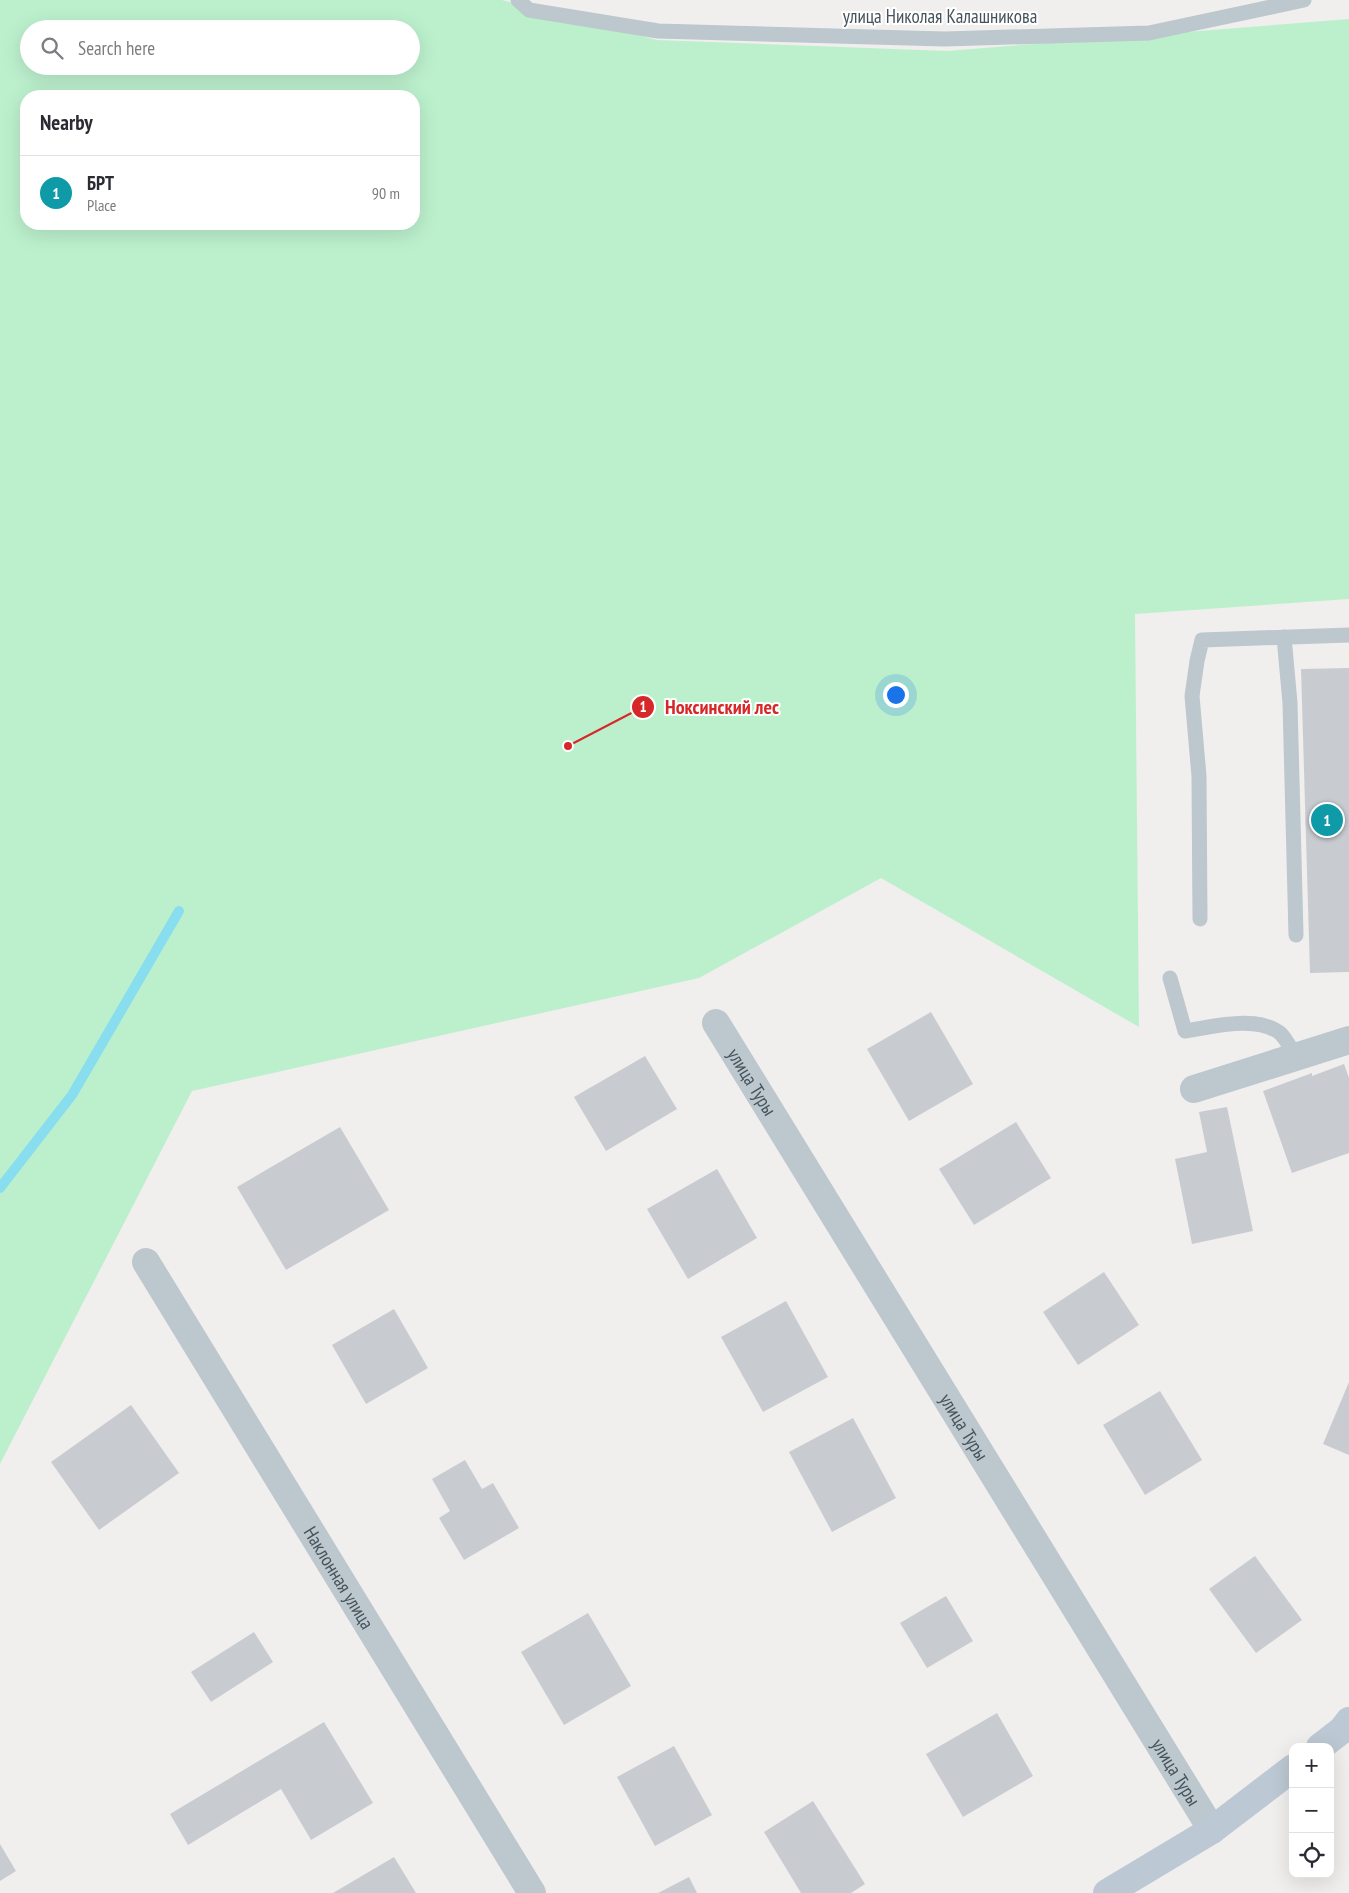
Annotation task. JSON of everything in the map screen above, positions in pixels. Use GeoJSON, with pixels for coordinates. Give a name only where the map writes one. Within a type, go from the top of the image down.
{"type":"FeatureCollection","features":[{"type":"Feature","properties":{"kind":"street","name":"улица Туры"},"geometry":{"type":"LineString","coordinates":[[716,1023],[1212,1830]]}},
{"type":"Feature","properties":{"kind":"street"},"geometry":{"type":"LineString","coordinates":[[1194,1089],[1349,1040]]}},
{"type":"Feature","properties":{"kind":"street","name":"Наклонная улица"},"geometry":{"type":"LineString","coordinates":[[146,1262],[532,1893]]}},
{"type":"Feature","properties":{"kind":"street"},"geometry":{"type":"LineString","coordinates":[[1325,1743],[1342,1730],[1349,1721]]}},
{"type":"Feature","properties":{"kind":"street"},"geometry":{"type":"LineString","coordinates":[[1107,1893],[1212,1830],[1289,1771]]}},
{"type":"Feature","properties":{"kind":"lane","name":"улица Николая Калашникова"},"geometry":{"type":"LineString","coordinates":[[518,0],[529,10],[658,31],[945,39],[1149,33],[1304,0]]}},
{"type":"Feature","properties":{"kind":"lane"},"geometry":{"type":"LineString","coordinates":[[1200,919],[1199,776],[1192,696],[1202,640],[1349,635]]}},
{"type":"Feature","properties":{"kind":"lane"},"geometry":{"type":"LineString","coordinates":[[1284,638],[1290,702],[1296,935]]}},
{"type":"Feature","properties":{"kind":"lane"},"geometry":{"type":"LineString","coordinates":[[1170,978],[1185,1031],[1238,1023],[1264,1026],[1281,1034],[1296,1057]]}},
{"type":"Feature","properties":{"kind":"green space"},"geometry":{"type":"Polygon","coordinates":[[[0,0],[502,0],[657,40],[947,51],[1349,19],[1349,599],[1135,614],[1139,1027],[881,878],[699,978],[192,1091],[0,1464],[0,0]]]}},
{"type":"Feature","properties":{"kind":"building"},"geometry":{"type":"Polygon","coordinates":[[[1349,668],[1349,972],[1310,973],[1301,669],[1349,668]]]}},
{"type":"Feature","properties":{"kind":"building"},"geometry":{"type":"Polygon","coordinates":[[[931,1012],[973,1084],[909,1121],[867,1049],[931,1012]]]}},
{"type":"Feature","properties":{"kind":"building"},"geometry":{"type":"Polygon","coordinates":[[[645,1056],[677,1109],[606,1151],[574,1097],[645,1056]]]}},
{"type":"Feature","properties":{"kind":"building"},"geometry":{"type":"Polygon","coordinates":[[[1344,1064],[1349,1078],[1349,1153],[1292,1173],[1263,1091],[1312,1073],[1312,1076],[1344,1064]]]}},
{"type":"Feature","properties":{"kind":"building"},"geometry":{"type":"Polygon","coordinates":[[[1227,1107],[1253,1231],[1192,1244],[1175,1159],[1207,1152],[1199,1112],[1227,1107]]]}},
{"type":"Feature","properties":{"kind":"building"},"geometry":{"type":"Polygon","coordinates":[[[1016,1122],[1051,1178],[974,1225],[939,1169],[1016,1122]]]}},
{"type":"Feature","properties":{"kind":"building"},"geometry":{"type":"Polygon","coordinates":[[[340,1127],[389,1210],[286,1270],[237,1187],[340,1127]]]}},
{"type":"Feature","properties":{"kind":"building"},"geometry":{"type":"Polygon","coordinates":[[[717,1169],[757,1238],[688,1279],[647,1209],[717,1169]]]}},
{"type":"Feature","properties":{"kind":"building"},"geometry":{"type":"Polygon","coordinates":[[[1104,1272],[1139,1325],[1078,1365],[1043,1312],[1104,1272]]]}},
{"type":"Feature","properties":{"kind":"building"},"geometry":{"type":"Polygon","coordinates":[[[786,1301],[828,1377],[763,1412],[721,1337],[786,1301]]]}},
{"type":"Feature","properties":{"kind":"building"},"geometry":{"type":"Polygon","coordinates":[[[394,1309],[428,1368],[366,1404],[332,1345],[394,1309]]]}},
{"type":"Feature","properties":{"kind":"building"},"geometry":{"type":"Polygon","coordinates":[[[1349,1382],[1349,1455],[1323,1444],[1349,1382]]]}},
{"type":"Feature","properties":{"kind":"building"},"geometry":{"type":"Polygon","coordinates":[[[1160,1391],[1202,1460],[1145,1495],[1103,1425],[1160,1391]]]}},
{"type":"Feature","properties":{"kind":"building"},"geometry":{"type":"Polygon","coordinates":[[[131,1405],[179,1473],[99,1530],[51,1462],[131,1405]]]}},
{"type":"Feature","properties":{"kind":"building"},"geometry":{"type":"Polygon","coordinates":[[[853,1418],[896,1498],[832,1532],[789,1452],[853,1418]]]}},
{"type":"Feature","properties":{"kind":"building"},"geometry":{"type":"Polygon","coordinates":[[[465,1460],[482,1489],[493,1483],[519,1528],[464,1560],[439,1518],[450,1511],[432,1479],[465,1460]]]}},
{"type":"Feature","properties":{"kind":"building"},"geometry":{"type":"Polygon","coordinates":[[[1255,1556],[1302,1620],[1256,1653],[1209,1589],[1255,1556]]]}},
{"type":"Feature","properties":{"kind":"building"},"geometry":{"type":"Polygon","coordinates":[[[946,1596],[973,1641],[927,1668],[900,1623],[946,1596]]]}},
{"type":"Feature","properties":{"kind":"building"},"geometry":{"type":"Polygon","coordinates":[[[588,1613],[631,1686],[564,1725],[521,1652],[588,1613]]]}},
{"type":"Feature","properties":{"kind":"building"},"geometry":{"type":"Polygon","coordinates":[[[254,1632],[273,1662],[211,1702],[191,1672],[254,1632]]]}},
{"type":"Feature","properties":{"kind":"building"},"geometry":{"type":"Polygon","coordinates":[[[997,1713],[1033,1776],[963,1817],[926,1754],[997,1713]]]}},
{"type":"Feature","properties":{"kind":"building"},"geometry":{"type":"Polygon","coordinates":[[[324,1722],[373,1803],[311,1840],[281,1789],[188,1845],[170,1814],[324,1722]]]}},
{"type":"Feature","properties":{"kind":"building"},"geometry":{"type":"Polygon","coordinates":[[[674,1746],[712,1815],[655,1846],[617,1777],[674,1746]]]}},
{"type":"Feature","properties":{"kind":"building"},"geometry":{"type":"Polygon","coordinates":[[[813,1801],[865,1884],[851,1893],[801,1893],[764,1832],[813,1801]]]}},
{"type":"Feature","properties":{"kind":"building"},"geometry":{"type":"Polygon","coordinates":[[[0,1844],[16,1871],[0,1881],[0,1844]]]}},
{"type":"Feature","properties":{"kind":"building"},"geometry":{"type":"Polygon","coordinates":[[[394,1857],[416,1893],[333,1893],[394,1857]]]}},
{"type":"Feature","properties":{"kind":"building"},"geometry":{"type":"Polygon","coordinates":[[[689,1877],[697,1893],[658,1893],[689,1877]]]}},
{"type":"Feature","properties":{"kind":"waterway"},"geometry":{"type":"LineString","coordinates":[[0,1188],[72,1095],[179,911]]}},
{"type":"Feature","properties":{"kind":"place","name":"Ноксинский лес"},"geometry":{"type":"Point","coordinates":[568,746]}},
{"type":"Feature","properties":{"kind":"place","name":"БРТ"},"geometry":{"type":"Point","coordinates":[1327,820]}}]}
